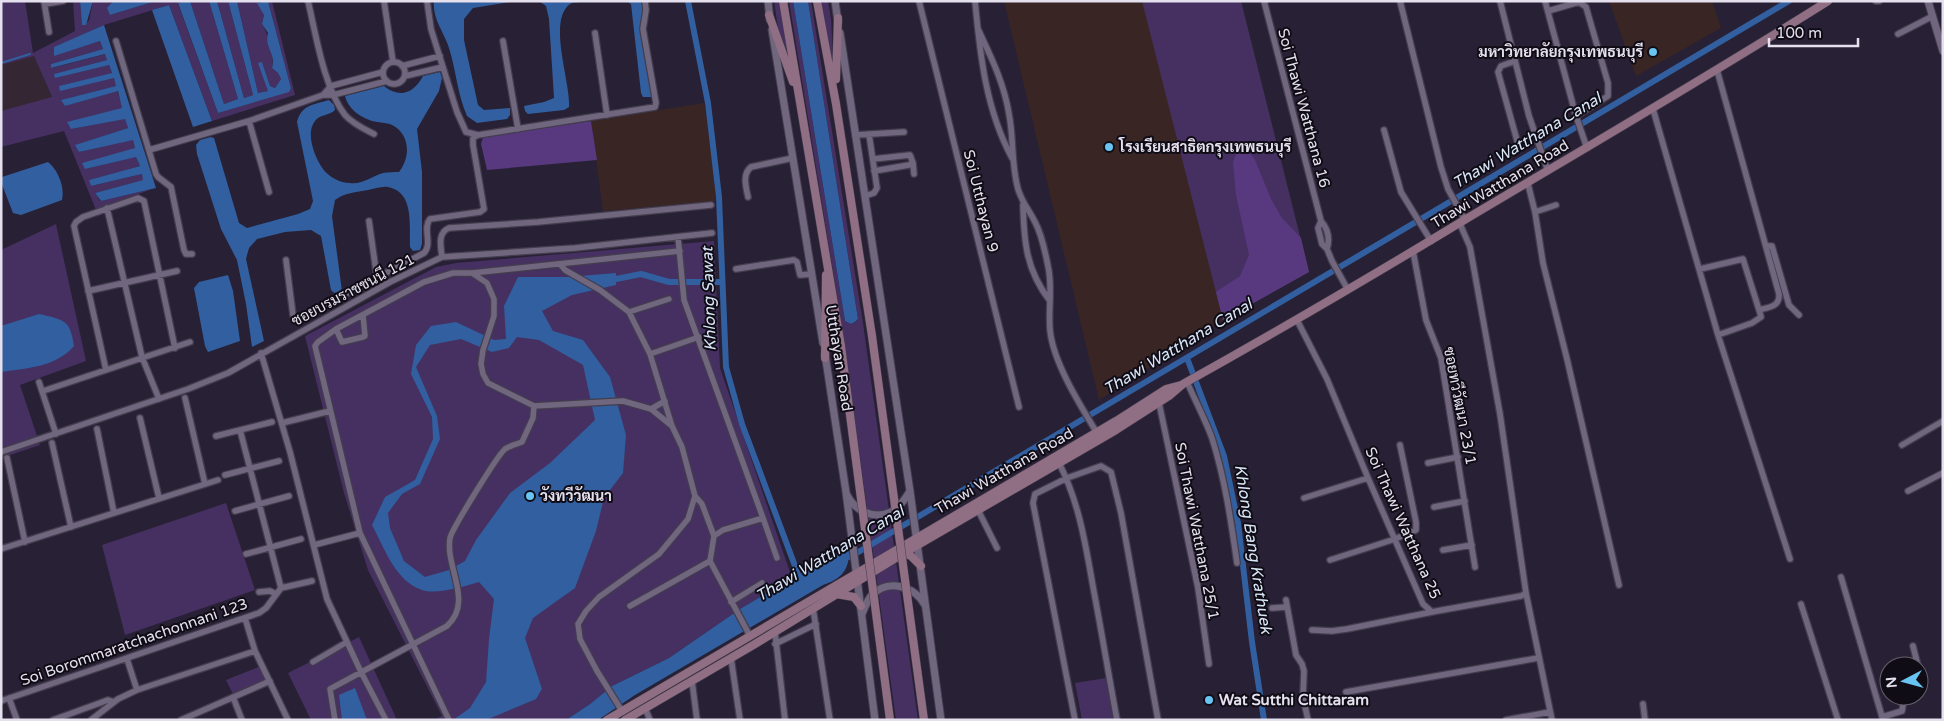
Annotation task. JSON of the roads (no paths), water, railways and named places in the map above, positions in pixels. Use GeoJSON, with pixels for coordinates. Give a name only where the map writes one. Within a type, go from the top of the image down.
{"type":"FeatureCollection","features":[{"type":"Feature","properties":{"kind":"main road","name":"Utthayan Road"},"geometry":{"type":"LineString","coordinates":[[783,1],[841,346],[890,720]]}},
{"type":"Feature","properties":{"kind":"main road"},"geometry":{"type":"LineString","coordinates":[[817,1],[836,104],[872,336],[924,720]]}},
{"type":"Feature","properties":{"kind":"main road","name":"Thawi Watthana Road"},"geometry":{"type":"LineString","coordinates":[[626,719],[755,644],[836,594],[857,574],[904,553],[916,539],[978,510],[1059,463],[1159,403],[1190,380],[1297,320],[1528,184],[1828,1]]}},
{"type":"Feature","properties":{"kind":"main road"},"geometry":{"type":"LineString","coordinates":[[770,14],[798,94]]}},
{"type":"Feature","properties":{"kind":"main road"},"geometry":{"type":"LineString","coordinates":[[836,104],[835,58],[838,18]]}},
{"type":"Feature","properties":{"kind":"main road"},"geometry":{"type":"LineString","coordinates":[[825,358],[826,251]]}},
{"type":"Feature","properties":{"kind":"main road","name":"Thawi Watthana Road"},"geometry":{"type":"LineString","coordinates":[[607,720],[620,708],[749,633],[857,574],[1097,433],[1166,389],[1190,380]]}},
{"type":"Feature","properties":{"kind":"main road"},"geometry":{"type":"LineString","coordinates":[[904,553],[912,556],[920,566]]}},
{"type":"Feature","properties":{"kind":"main road"},"geometry":{"type":"LineString","coordinates":[[836,594],[854,596],[861,610]]}},
{"type":"Feature","properties":{"kind":"main road"},"geometry":{"type":"LineString","coordinates":[[749,633],[755,644]]}},
{"type":"Feature","properties":{"kind":"main road"},"geometry":{"type":"LineString","coordinates":[[620,708],[626,719]]}},
{"type":"Feature","properties":{"kind":"street"},"geometry":{"type":"LineString","coordinates":[[49,32],[44,3],[63,1]]}},
{"type":"Feature","properties":{"kind":"street"},"geometry":{"type":"LineString","coordinates":[[308,1],[333,95],[346,116],[360,127],[374,134]]}},
{"type":"Feature","properties":{"kind":"street"},"geometry":{"type":"LineString","coordinates":[[384,1],[393,62]]}},
{"type":"Feature","properties":{"kind":"street"},"geometry":{"type":"LineString","coordinates":[[427,1],[431,29],[457,112],[466,132],[478,135],[655,107],[656,103],[643,29],[646,10],[644,1]]}},
{"type":"Feature","properties":{"kind":"street","name":"Utthayan Road"},"geometry":{"type":"LineString","coordinates":[[768,1],[846,492],[875,720]]}},
{"type":"Feature","properties":{"kind":"street"},"geometry":{"type":"LineString","coordinates":[[835,1],[910,491],[941,720]]}},
{"type":"Feature","properties":{"kind":"street","name":"Soi Utthayan 9"},"geometry":{"type":"LineString","coordinates":[[919,1],[1019,407]]}},
{"type":"Feature","properties":{"kind":"street"},"geometry":{"type":"LineString","coordinates":[[975,1],[992,111],[1000,134],[1013,159]]}},
{"type":"Feature","properties":{"kind":"street","name":"Soi Thawi Watthana 16"},"geometry":{"type":"LineString","coordinates":[[1264,1],[1321,221],[1318,228],[1322,244],[1327,249],[1348,290]]}},
{"type":"Feature","properties":{"kind":"street"},"geometry":{"type":"LineString","coordinates":[[1400,1],[1441,167],[1448,189],[1458,207],[1470,248],[1500,414],[1526,593],[1552,720]]}},
{"type":"Feature","properties":{"kind":"street"},"geometry":{"type":"LineString","coordinates":[[1500,1],[1529,116],[1548,171]]}},
{"type":"Feature","properties":{"kind":"street"},"geometry":{"type":"LineString","coordinates":[[1545,1],[1586,148]]}},
{"type":"Feature","properties":{"kind":"street"},"geometry":{"type":"LineString","coordinates":[[1928,1],[1943,51]]}},
{"type":"Feature","properties":{"kind":"street"},"geometry":{"type":"LineString","coordinates":[[1548,11],[1573,3],[1582,3],[1586,7],[1608,82],[1608,96],[1576,117]]}},
{"type":"Feature","properties":{"kind":"street"},"geometry":{"type":"LineString","coordinates":[[1898,34],[1932,16]]}},
{"type":"Feature","properties":{"kind":"street"},"geometry":{"type":"LineString","coordinates":[[978,29],[996,67],[1004,91],[1011,126],[1013,159],[1023,205],[1027,254],[1040,289],[1050,301]]}},
{"type":"Feature","properties":{"kind":"street"},"geometry":{"type":"LineString","coordinates":[[594,34],[607,115]]}},
{"type":"Feature","properties":{"kind":"street"},"geometry":{"type":"LineString","coordinates":[[503,40],[518,129]]}},
{"type":"Feature","properties":{"kind":"street"},"geometry":{"type":"LineString","coordinates":[[116,41],[158,178],[171,187],[184,250],[186,254],[192,254]]}},
{"type":"Feature","properties":{"kind":"street"},"geometry":{"type":"LineString","coordinates":[[393,62],[402,66],[440,56]]}},
{"type":"Feature","properties":{"kind":"street"},"geometry":{"type":"LineString","coordinates":[[1515,61],[1501,66],[1498,72],[1518,144]]}},
{"type":"Feature","properties":{"kind":"street"},"geometry":{"type":"LineString","coordinates":[[323,95],[331,86],[383,72],[386,66],[393,62]]}},
{"type":"Feature","properties":{"kind":"street"},"geometry":{"type":"LineString","coordinates":[[402,66],[405,76]]}},
{"type":"Feature","properties":{"kind":"street"},"geometry":{"type":"LineString","coordinates":[[383,72],[387,81],[392,84],[399,83],[405,76],[443,66]]}},
{"type":"Feature","properties":{"kind":"street"},"geometry":{"type":"LineString","coordinates":[[1717,70],[1766,246],[1779,300],[1776,304],[1759,310]]}},
{"type":"Feature","properties":{"kind":"street"},"geometry":{"type":"LineString","coordinates":[[149,150],[249,121],[323,95],[333,95],[387,81]]}},
{"type":"Feature","properties":{"kind":"street"},"geometry":{"type":"LineString","coordinates":[[1652,109],[1718,335],[1790,559]]}},
{"type":"Feature","properties":{"kind":"street"},"geometry":{"type":"LineString","coordinates":[[249,121],[268,192]]}},
{"type":"Feature","properties":{"kind":"street"},"geometry":{"type":"LineString","coordinates":[[1384,130],[1401,192],[1431,241]]}},
{"type":"Feature","properties":{"kind":"street"},"geometry":{"type":"LineString","coordinates":[[855,135],[904,132]]}},
{"type":"Feature","properties":{"kind":"street"},"geometry":{"type":"LineString","coordinates":[[865,196],[876,191],[869,134]]}},
{"type":"Feature","properties":{"kind":"street"},"geometry":{"type":"LineString","coordinates":[[286,260],[295,319],[377,278],[427,250],[427,224],[430,219],[480,212],[484,209],[473,138],[478,135]]}},
{"type":"Feature","properties":{"kind":"street"},"geometry":{"type":"LineString","coordinates":[[873,159],[910,155],[914,174]]}},
{"type":"Feature","properties":{"kind":"street"},"geometry":{"type":"LineString","coordinates":[[748,197],[745,176],[747,170],[751,167],[793,158]]}},
{"type":"Feature","properties":{"kind":"street"},"geometry":{"type":"LineString","coordinates":[[874,171],[909,166],[912,163]]}},
{"type":"Feature","properties":{"kind":"street"},"geometry":{"type":"LineString","coordinates":[[1528,184],[1535,212],[1543,263],[1567,359],[1618,585]]}},
{"type":"Feature","properties":{"kind":"street"},"geometry":{"type":"LineString","coordinates":[[106,370],[74,226],[83,217],[138,198],[144,201],[176,348]]}},
{"type":"Feature","properties":{"kind":"street"},"geometry":{"type":"LineString","coordinates":[[1023,205],[1034,220],[1044,250],[1051,285],[1050,329],[1052,343],[1078,400],[1097,433]]}},
{"type":"Feature","properties":{"kind":"street"},"geometry":{"type":"LineString","coordinates":[[1535,212],[1556,205]]}},
{"type":"Feature","properties":{"kind":"street"},"geometry":{"type":"LineString","coordinates":[[711,206],[449,228],[441,236],[442,257],[575,248],[712,233]]}},
{"type":"Feature","properties":{"kind":"street"},"geometry":{"type":"LineString","coordinates":[[107,208],[142,357],[159,399]]}},
{"type":"Feature","properties":{"kind":"street"},"geometry":{"type":"LineString","coordinates":[[370,221],[377,278]]}},
{"type":"Feature","properties":{"kind":"street"},"geometry":{"type":"LineString","coordinates":[[678,237],[684,300],[699,337],[777,558]]}},
{"type":"Feature","properties":{"kind":"street"},"geometry":{"type":"LineString","coordinates":[[1766,246],[1772,246],[1789,305],[1799,316]]}},
{"type":"Feature","properties":{"kind":"street","name":"ซอยทวีวัฒนา 23/1"},"geometry":{"type":"LineString","coordinates":[[1413,251],[1426,320],[1441,358],[1475,567]]}},
{"type":"Feature","properties":{"kind":"street"},"geometry":{"type":"LineString","coordinates":[[448,720],[360,533],[315,346],[336,329],[432,278],[453,273],[680,252]]}},
{"type":"Feature","properties":{"kind":"street","name":"ซอยบรมราชชนนี 121"},"geometry":{"type":"LineString","coordinates":[[1,452],[159,399],[228,373],[390,282],[442,257]]}},
{"type":"Feature","properties":{"kind":"street"},"geometry":{"type":"LineString","coordinates":[[1700,270],[1743,259],[1759,310],[1760,317],[1758,320],[1718,335]]}},
{"type":"Feature","properties":{"kind":"street"},"geometry":{"type":"LineString","coordinates":[[736,270],[794,260],[797,262],[800,275],[812,274]]}},
{"type":"Feature","properties":{"kind":"street"},"geometry":{"type":"LineString","coordinates":[[560,264],[565,270],[600,290],[629,312],[650,354],[672,426],[682,447],[695,496],[702,504],[714,536],[710,561],[734,609],[749,633]]}},
{"type":"Feature","properties":{"kind":"street"},"geometry":{"type":"LineString","coordinates":[[487,283],[490,270]]}},
{"type":"Feature","properties":{"kind":"street"},"geometry":{"type":"LineString","coordinates":[[88,291],[176,271]]}},
{"type":"Feature","properties":{"kind":"street"},"geometry":{"type":"LineString","coordinates":[[472,272],[487,283],[494,300],[494,316],[488,330],[481,364],[488,383],[534,406],[623,401],[651,409],[672,426]]}},
{"type":"Feature","properties":{"kind":"street"},"geometry":{"type":"LineString","coordinates":[[629,312],[669,299]]}},
{"type":"Feature","properties":{"kind":"street"},"geometry":{"type":"LineString","coordinates":[[336,329],[342,342],[365,336],[363,315]]}},
{"type":"Feature","properties":{"kind":"street","name":"Soi Thawi Watthana 25"},"geometry":{"type":"LineString","coordinates":[[1297,320],[1327,379],[1368,478],[1424,604],[1432,612],[1522,596],[1526,593]]}},
{"type":"Feature","properties":{"kind":"street"},"geometry":{"type":"LineString","coordinates":[[650,354],[699,337]]}},
{"type":"Feature","properties":{"kind":"street"},"geometry":{"type":"LineString","coordinates":[[43,392],[190,342]]}},
{"type":"Feature","properties":{"kind":"street"},"geometry":{"type":"LineString","coordinates":[[261,353],[282,423],[327,599],[360,672],[386,720]]}},
{"type":"Feature","properties":{"kind":"street"},"geometry":{"type":"LineString","coordinates":[[1190,380],[1211,437],[1224,484],[1238,563]]}},
{"type":"Feature","properties":{"kind":"street"},"geometry":{"type":"LineString","coordinates":[[39,382],[56,434]]}},
{"type":"Feature","properties":{"kind":"street"},"geometry":{"type":"LineString","coordinates":[[185,398],[205,484]]}},
{"type":"Feature","properties":{"kind":"street"},"geometry":{"type":"LineString","coordinates":[[651,409],[665,400]]}},
{"type":"Feature","properties":{"kind":"street","name":"Soi Thawi Watthana 25/1"},"geometry":{"type":"LineString","coordinates":[[1159,403],[1198,588],[1209,664]]}},
{"type":"Feature","properties":{"kind":"street"},"geometry":{"type":"LineString","coordinates":[[335,720],[330,689],[447,626],[455,619],[458,592],[450,554],[450,538],[462,512],[504,450],[522,442],[533,418],[534,406]]}},
{"type":"Feature","properties":{"kind":"street"},"geometry":{"type":"LineString","coordinates":[[282,423],[330,411]]}},
{"type":"Feature","properties":{"kind":"street"},"geometry":{"type":"LineString","coordinates":[[140,418],[160,498]]}},
{"type":"Feature","properties":{"kind":"street"},"geometry":{"type":"LineString","coordinates":[[1902,444],[1943,421]]}},
{"type":"Feature","properties":{"kind":"street"},"geometry":{"type":"LineString","coordinates":[[216,436],[272,422]]}},
{"type":"Feature","properties":{"kind":"street"},"geometry":{"type":"LineString","coordinates":[[97,429],[114,513]]}},
{"type":"Feature","properties":{"kind":"street"},"geometry":{"type":"LineString","coordinates":[[240,430],[281,588],[312,580]]}},
{"type":"Feature","properties":{"kind":"street"},"geometry":{"type":"LineString","coordinates":[[52,443],[71,527]]}},
{"type":"Feature","properties":{"kind":"street"},"geometry":{"type":"LineString","coordinates":[[1330,560],[1395,539],[1411,533],[1417,528],[1400,445]]}},
{"type":"Feature","properties":{"kind":"street"},"geometry":{"type":"LineString","coordinates":[[1428,463],[1458,457]]}},
{"type":"Feature","properties":{"kind":"street"},"geometry":{"type":"LineString","coordinates":[[7,458],[25,542]]}},
{"type":"Feature","properties":{"kind":"street"},"geometry":{"type":"LineString","coordinates":[[225,474],[279,460]]}},
{"type":"Feature","properties":{"kind":"street"},"geometry":{"type":"LineString","coordinates":[[1059,463],[1067,478],[1084,535],[1117,720]]}},
{"type":"Feature","properties":{"kind":"street"},"geometry":{"type":"LineString","coordinates":[[1075,720],[1034,503],[1035,494],[1067,478],[1101,466],[1111,472],[1121,513],[1158,720]]}},
{"type":"Feature","properties":{"kind":"street"},"geometry":{"type":"LineString","coordinates":[[1908,491],[1943,473]]}},
{"type":"Feature","properties":{"kind":"street"},"geometry":{"type":"LineString","coordinates":[[1304,498],[1368,478]]}},
{"type":"Feature","properties":{"kind":"street"},"geometry":{"type":"LineString","coordinates":[[1,549],[218,480]]}},
{"type":"Feature","properties":{"kind":"street"},"geometry":{"type":"LineString","coordinates":[[846,492],[850,500],[859,509],[870,514],[882,514],[891,512],[900,505],[910,491]]}},
{"type":"Feature","properties":{"kind":"street"},"geometry":{"type":"LineString","coordinates":[[235,511],[289,496]]}},
{"type":"Feature","properties":{"kind":"street"},"geometry":{"type":"LineString","coordinates":[[620,708],[580,639],[578,624],[586,611],[599,597],[659,554],[674,539],[688,519],[695,496]]}},
{"type":"Feature","properties":{"kind":"street"},"geometry":{"type":"LineString","coordinates":[[1434,507],[1465,500]]}},
{"type":"Feature","properties":{"kind":"street"},"geometry":{"type":"LineString","coordinates":[[978,510],[997,548]]}},
{"type":"Feature","properties":{"kind":"street"},"geometry":{"type":"LineString","coordinates":[[714,536],[723,530],[763,518]]}},
{"type":"Feature","properties":{"kind":"street"},"geometry":{"type":"LineString","coordinates":[[314,545],[360,533]]}},
{"type":"Feature","properties":{"kind":"street"},"geometry":{"type":"LineString","coordinates":[[246,554],[300,539]]}},
{"type":"Feature","properties":{"kind":"street"},"geometry":{"type":"LineString","coordinates":[[1443,550],[1472,545]]}},
{"type":"Feature","properties":{"kind":"street"},"geometry":{"type":"LineString","coordinates":[[630,606],[710,561]]}},
{"type":"Feature","properties":{"kind":"street"},"geometry":{"type":"LineString","coordinates":[[1841,577],[1882,719],[1902,711],[1903,706]]}},
{"type":"Feature","properties":{"kind":"street"},"geometry":{"type":"LineString","coordinates":[[731,602],[762,582]]}},
{"type":"Feature","properties":{"kind":"street"},"geometry":{"type":"LineString","coordinates":[[861,610],[872,596],[888,587],[897,586],[907,588],[922,599],[926,606]]}},
{"type":"Feature","properties":{"kind":"street","name":"Soi Borommaratchachonnani 123"},"geometry":{"type":"LineString","coordinates":[[1,701],[245,618],[262,611],[281,588]]}},
{"type":"Feature","properties":{"kind":"street"},"geometry":{"type":"LineString","coordinates":[[259,592],[270,591],[276,594]]}},
{"type":"Feature","properties":{"kind":"street"},"geometry":{"type":"LineString","coordinates":[[1272,608],[1286,603],[1296,655],[1304,670],[1303,697],[1308,720]]}},
{"type":"Feature","properties":{"kind":"street"},"geometry":{"type":"LineString","coordinates":[[1801,604],[1838,720]]}},
{"type":"Feature","properties":{"kind":"street"},"geometry":{"type":"LineString","coordinates":[[813,608],[830,720]]}},
{"type":"Feature","properties":{"kind":"street"},"geometry":{"type":"LineString","coordinates":[[1312,630],[1332,631],[1347,629],[1432,612]]}},
{"type":"Feature","properties":{"kind":"street"},"geometry":{"type":"LineString","coordinates":[[245,618],[256,651],[288,720]]}},
{"type":"Feature","properties":{"kind":"street"},"geometry":{"type":"LineString","coordinates":[[775,644],[816,624]]}},
{"type":"Feature","properties":{"kind":"street"},"geometry":{"type":"LineString","coordinates":[[775,632],[785,720]]}},
{"type":"Feature","properties":{"kind":"street"},"geometry":{"type":"LineString","coordinates":[[313,662],[347,642]]}},
{"type":"Feature","properties":{"kind":"street"},"geometry":{"type":"LineString","coordinates":[[1913,646],[1916,656]]}},
{"type":"Feature","properties":{"kind":"street"},"geometry":{"type":"LineString","coordinates":[[91,720],[114,702],[137,690],[256,651]]}},
{"type":"Feature","properties":{"kind":"street"},"geometry":{"type":"LineString","coordinates":[[730,658],[740,720]]}},
{"type":"Feature","properties":{"kind":"street"},"geometry":{"type":"LineString","coordinates":[[1346,692],[1538,658]]}},
{"type":"Feature","properties":{"kind":"street"},"geometry":{"type":"LineString","coordinates":[[127,659],[137,690]]}},
{"type":"Feature","properties":{"kind":"street"},"geometry":{"type":"LineString","coordinates":[[180,720],[194,717],[270,681]]}},
{"type":"Feature","properties":{"kind":"street"},"geometry":{"type":"LineString","coordinates":[[692,681],[697,720]]}},
{"type":"Feature","properties":{"kind":"street"},"geometry":{"type":"LineString","coordinates":[[233,697],[242,720]]}},
{"type":"Feature","properties":{"kind":"street"},"geometry":{"type":"LineString","coordinates":[[9,698],[17,720]]}},
{"type":"Feature","properties":{"kind":"street"},"geometry":{"type":"LineString","coordinates":[[53,720],[108,700],[114,702]]}},
{"type":"Feature","properties":{"kind":"street"},"geometry":{"type":"LineString","coordinates":[[1642,704],[1645,720]]}},
{"type":"Feature","properties":{"kind":"street"},"geometry":{"type":"LineString","coordinates":[[645,708],[650,720]]}},
{"type":"Feature","properties":{"kind":"street"},"geometry":{"type":"LineString","coordinates":[[1506,720],[1550,712]]}},
{"type":"Feature","properties":{"kind":"water"},"geometry":{"type":"Polygon","coordinates":[[[80,1],[93,1],[86,25],[82,25],[80,1]]]}},
{"type":"Feature","properties":{"kind":"water"},"geometry":{"type":"Polygon","coordinates":[[[113,1],[156,1],[110,15],[107,8],[113,1]]]}},
{"type":"Feature","properties":{"kind":"water"},"geometry":{"type":"Polygon","coordinates":[[[190,1],[224,104],[238,99],[209,1],[217,1],[244,98],[253,95],[228,1],[237,1],[258,93],[268,91],[258,63],[262,62],[270,86],[275,88],[281,79],[272,68],[273,63],[267,38],[268,33],[262,24],[264,15],[257,3],[268,1],[291,88],[289,92],[218,113],[178,3],[190,1]]]}},
{"type":"Feature","properties":{"kind":"water"},"geometry":{"type":"Polygon","coordinates":[[[434,1],[517,1],[473,8],[464,19],[464,40],[478,105],[484,110],[510,108],[510,115],[507,119],[477,123],[467,116],[448,45],[436,18],[434,1]]]}},
{"type":"Feature","properties":{"kind":"water"},"geometry":{"type":"Polygon","coordinates":[[[539,1],[586,1],[570,4],[563,12],[560,24],[569,107],[564,110],[528,114],[524,106],[554,98],[549,19],[546,6],[539,1]]]}},
{"type":"Feature","properties":{"kind":"water"},"geometry":{"type":"Polygon","coordinates":[[[626,1],[641,1],[643,9],[641,19],[652,97],[643,97],[641,93],[631,4],[626,1]]]}},
{"type":"Feature","properties":{"kind":"water"},"geometry":{"type":"Polygon","coordinates":[[[793,1],[808,1],[858,319],[851,324],[845,321],[793,1]]]}},
{"type":"Feature","properties":{"kind":"water"},"geometry":{"type":"Polygon","coordinates":[[[169,5],[212,121],[193,127],[152,10],[169,5]]]}},
{"type":"Feature","properties":{"kind":"water"},"geometry":{"type":"Polygon","coordinates":[[[104,25],[156,188],[101,201],[95,193],[143,180],[142,174],[91,186],[89,180],[140,166],[136,157],[85,169],[82,163],[135,148],[133,140],[79,152],[75,145],[128,128],[125,119],[71,129],[67,122],[122,108],[118,91],[65,106],[61,100],[116,86],[114,78],[60,91],[59,86],[112,73],[109,65],[55,78],[54,74],[107,60],[105,54],[51,68],[51,64],[103,49],[100,41],[54,56],[54,47],[104,25]]]}},
{"type":"Feature","properties":{"kind":"water"},"geometry":{"type":"Polygon","coordinates":[[[440,72],[442,78],[439,91],[417,129],[422,172],[422,244],[420,250],[413,251],[410,247],[410,221],[407,203],[397,190],[388,187],[350,193],[335,200],[332,216],[342,291],[334,293],[331,290],[321,236],[311,230],[285,232],[257,239],[249,248],[246,259],[264,341],[252,347],[237,260],[221,229],[197,154],[196,145],[200,140],[214,138],[239,223],[247,228],[298,214],[310,209],[313,201],[297,122],[305,108],[329,100],[334,105],[335,110],[319,117],[312,126],[311,139],[317,159],[325,172],[339,181],[363,182],[383,173],[399,172],[406,160],[407,146],[398,129],[387,123],[372,121],[359,115],[349,105],[345,96],[384,86],[396,92],[406,92],[415,87],[423,76],[440,72]]]}},
{"type":"Feature","properties":{"kind":"water"},"geometry":{"type":"Polygon","coordinates":[[[48,162],[55,169],[60,179],[62,200],[21,215],[13,213],[1,182],[2,177],[48,162]]]}},
{"type":"Feature","properties":{"kind":"water"},"geometry":{"type":"Polygon","coordinates":[[[616,273],[616,285],[572,295],[542,311],[553,331],[583,340],[610,377],[626,435],[623,473],[604,498],[596,531],[575,588],[533,618],[525,638],[542,689],[536,699],[486,720],[453,720],[470,708],[486,682],[494,599],[479,582],[435,591],[422,590],[413,586],[397,571],[372,525],[385,497],[415,480],[433,439],[432,417],[411,374],[416,345],[431,326],[456,322],[494,340],[506,339],[504,306],[518,277],[568,277],[616,273]],[[517,337],[509,348],[492,352],[461,339],[430,345],[416,367],[437,416],[440,439],[420,484],[402,494],[388,513],[390,528],[404,561],[425,577],[449,570],[465,561],[476,540],[510,493],[550,463],[595,420],[583,365],[539,340],[517,337]]]}},
{"type":"Feature","properties":{"kind":"water"},"geometry":{"type":"Polygon","coordinates":[[[228,275],[233,291],[240,341],[208,352],[205,346],[194,288],[199,282],[228,275]]]}},
{"type":"Feature","properties":{"kind":"water"},"geometry":{"type":"Polygon","coordinates":[[[39,314],[64,322],[70,330],[74,346],[67,353],[50,362],[31,368],[1,372],[1,326],[39,314]]]}},
{"type":"Feature","properties":{"kind":"water"},"geometry":{"type":"Polygon","coordinates":[[[849,547],[848,561],[844,572],[836,579],[635,695],[598,720],[566,720],[612,686],[669,658],[740,609],[849,547]]]}},
{"type":"Feature","properties":{"kind":"water"},"geometry":{"type":"Polygon","coordinates":[[[355,688],[367,720],[342,720],[339,695],[355,688]]]}},
{"type":"Feature","properties":{"kind":"waterway","name":"Khlong Sawat"},"geometry":{"type":"LineString","coordinates":[[688,1],[708,103],[719,197],[726,367],[742,424],[801,582]]}},
{"type":"Feature","properties":{"kind":"waterway","name":"Thawi Watthana Canal"},"geometry":{"type":"LineString","coordinates":[[850,557],[1789,1]]}},
{"type":"Feature","properties":{"kind":"waterway"},"geometry":{"type":"LineString","coordinates":[[1,63],[30,54]]}},
{"type":"Feature","properties":{"kind":"waterway"},"geometry":{"type":"LineString","coordinates":[[616,279],[641,274],[669,282],[722,282]]}},
{"type":"Feature","properties":{"kind":"waterway","name":"Khlong Bang Krathuek"},"geometry":{"type":"LineString","coordinates":[[1187,358],[1224,456],[1238,523],[1252,642],[1264,720]]}},
{"type":"Feature","properties":{"kind":"place","name":"มหาวิทยาลัยกรุงเทพธนบุรี"},"geometry":{"type":"Point","coordinates":[1653,52]}},
{"type":"Feature","properties":{"kind":"place","name":"โรงเรียนสาธิตกรุงเทพธนบุรี"},"geometry":{"type":"Point","coordinates":[1109,147]}},
{"type":"Feature","properties":{"kind":"place","name":"วังทวีวัฒนา"},"geometry":{"type":"Point","coordinates":[530,496]}},
{"type":"Feature","properties":{"kind":"place","name":"Wat Sutthi Chittaram"},"geometry":{"type":"Point","coordinates":[1209,700]}}]}
